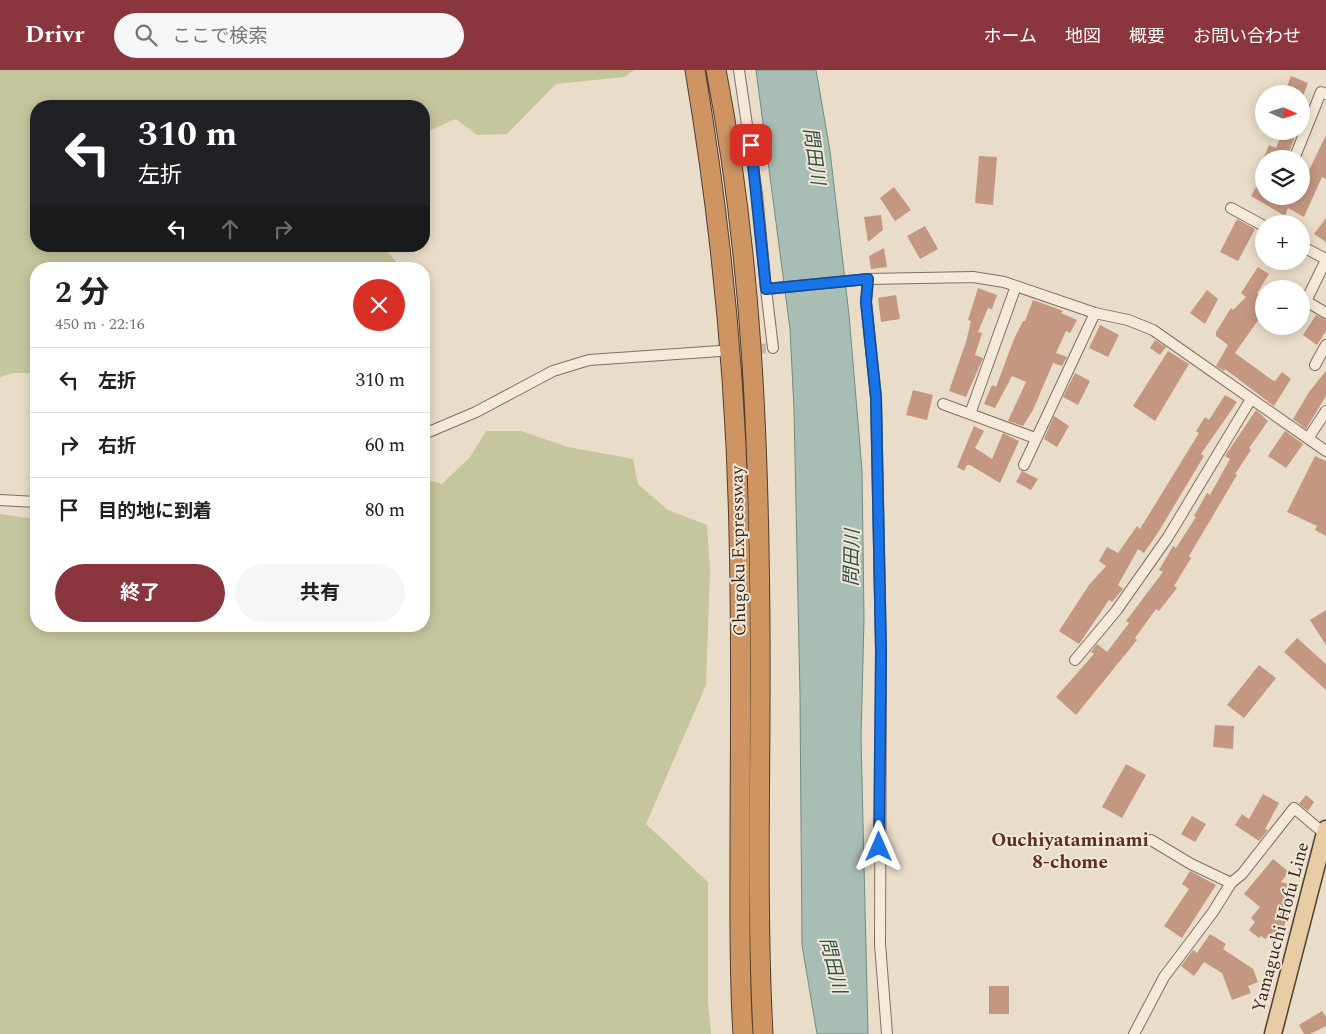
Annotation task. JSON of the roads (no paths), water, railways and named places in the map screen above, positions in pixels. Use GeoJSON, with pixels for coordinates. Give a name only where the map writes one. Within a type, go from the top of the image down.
{"type":"FeatureCollection","features":[{"type":"Feature","properties":{"kind":"highway","name":"Chugoku Expressway"},"geometry":{"type":"LineString","coordinates":[[695,70],[721,238],[730,328],[735,416],[740,534],[740,892],[743,1034]]}},
{"type":"Feature","properties":{"kind":"highway","name":"Chugoku Expressway"},"geometry":{"type":"LineString","coordinates":[[716,70],[741,236],[755,415],[759,554],[760,894],[763,1034]]}},
{"type":"Feature","properties":{"kind":"main road","name":"Yamaguchi Hofu Line"},"geometry":{"type":"LineString","coordinates":[[1273,1034],[1326,833]]}},
{"type":"Feature","properties":{"kind":"street"},"geometry":{"type":"LineString","coordinates":[[739,70],[757,194],[773,348]]}},
{"type":"Feature","properties":{"kind":"street"},"geometry":{"type":"LineString","coordinates":[[1298,150],[1321,92],[1326,94]]}},
{"type":"Feature","properties":{"kind":"street"},"geometry":{"type":"LineString","coordinates":[[1231,208],[1255,221]]}},
{"type":"Feature","properties":{"kind":"street"},"geometry":{"type":"LineString","coordinates":[[1310,251],[1326,259],[1306,301],[1326,313]]}},
{"type":"Feature","properties":{"kind":"street"},"geometry":{"type":"LineString","coordinates":[[766,289],[850,280],[973,277],[1016,286],[1094,313],[1128,320],[1154,330],[1251,399],[1309,437],[1326,451]]}},
{"type":"Feature","properties":{"kind":"street"},"geometry":{"type":"LineString","coordinates":[[868,279],[866,302],[876,398],[881,651],[880,944],[887,1034]]}},
{"type":"Feature","properties":{"kind":"street"},"geometry":{"type":"LineString","coordinates":[[970,414],[1016,286]]}},
{"type":"Feature","properties":{"kind":"street"},"geometry":{"type":"LineString","coordinates":[[1024,465],[1094,313]]}},
{"type":"Feature","properties":{"kind":"street"},"geometry":{"type":"LineString","coordinates":[[1315,365],[1326,345]]}},
{"type":"Feature","properties":{"kind":"street"},"geometry":{"type":"LineString","coordinates":[[430,431],[476,412],[553,371],[589,360],[720,351]]}},
{"type":"Feature","properties":{"kind":"street"},"geometry":{"type":"LineString","coordinates":[[1075,660],[1116,611],[1168,537],[1251,399]]}},
{"type":"Feature","properties":{"kind":"street"},"geometry":{"type":"LineString","coordinates":[[943,404],[1035,438]]}},
{"type":"Feature","properties":{"kind":"street"},"geometry":{"type":"LineString","coordinates":[[1309,437],[1326,411]]}},
{"type":"Feature","properties":{"kind":"street"},"geometry":{"type":"LineString","coordinates":[[0,500],[30,502]]}},
{"type":"Feature","properties":{"kind":"street"},"geometry":{"type":"LineString","coordinates":[[1134,1034],[1164,977],[1213,912],[1231,883],[1242,874],[1294,808],[1326,833]]}},
{"type":"Feature","properties":{"kind":"street"},"geometry":{"type":"LineString","coordinates":[[1151,840],[1191,864],[1231,883]]}},
{"type":"Feature","properties":{"kind":"water","name":"問田川"},"geometry":{"type":"Polygon","coordinates":[[[756,70],[816,70],[830,151],[849,315],[862,470],[864,618],[861,738],[868,1034],[817,1034],[802,945],[800,695],[794,409],[790,329],[756,70]]]}},
{"type":"Feature","properties":{"kind":"tunnel"},"geometry":{"type":"LineString","coordinates":[[726,351],[773,348]]}},
{"type":"Feature","properties":{"kind":"district","name":"Ouchiyataminami 8-chome"},"geometry":{"type":"Point","coordinates":[1070,850]}}]}
